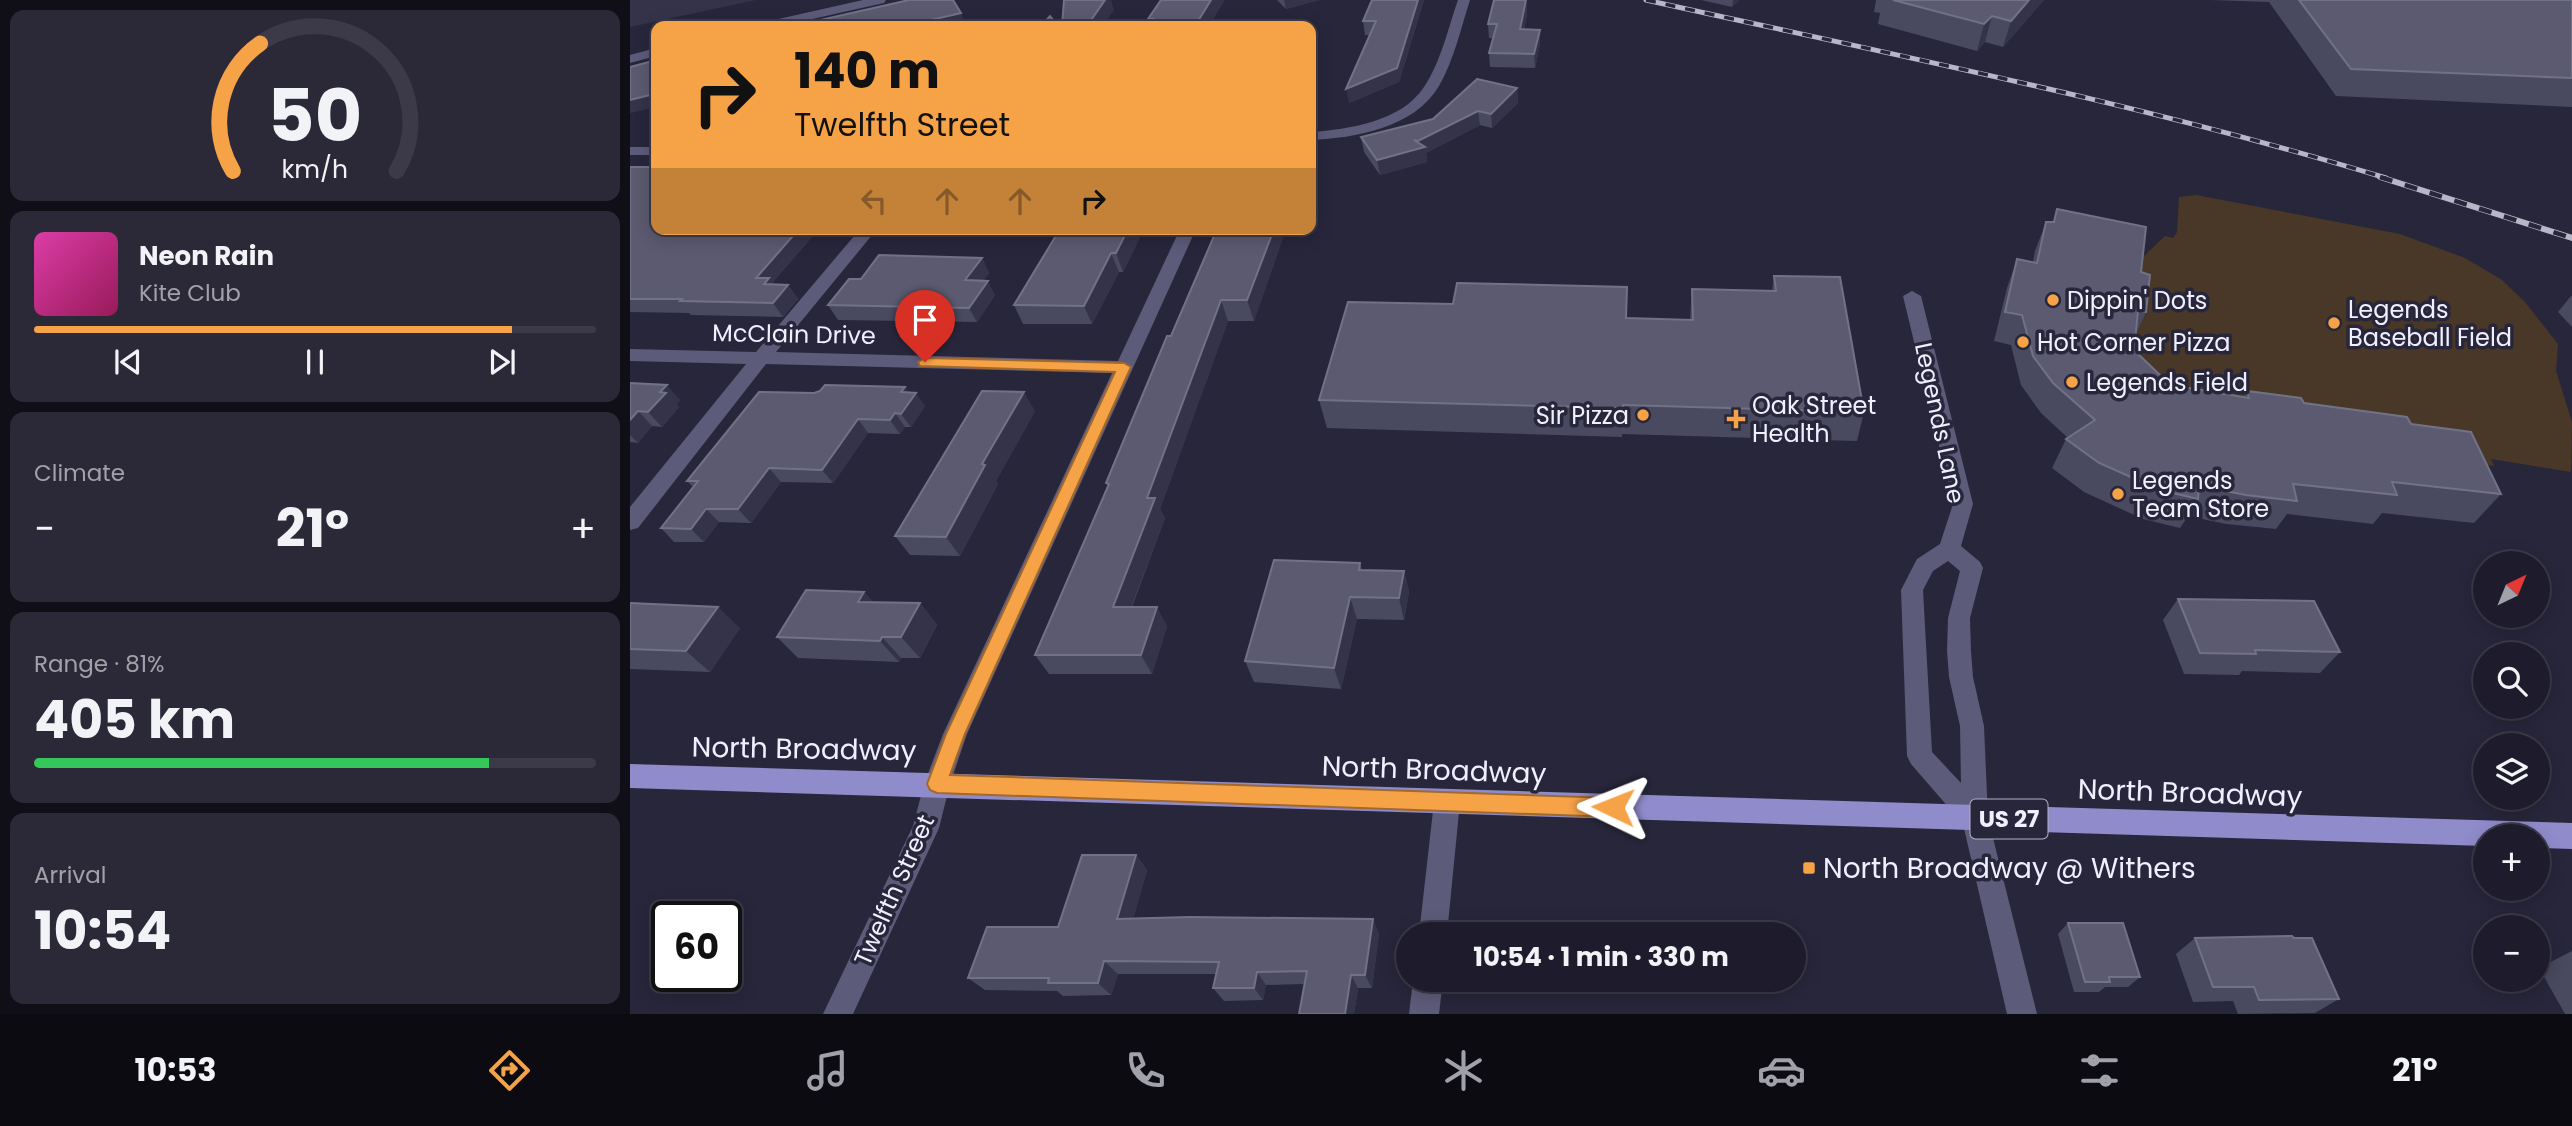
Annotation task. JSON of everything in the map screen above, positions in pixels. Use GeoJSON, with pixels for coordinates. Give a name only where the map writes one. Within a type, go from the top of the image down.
{"type":"FeatureCollection","features":[{"type":"Feature","properties":{"kind":"main road","name":"North Broadway"},"geometry":{"type":"LineString","coordinates":[[630,776],[2572,836]]}},
{"type":"Feature","properties":{"kind":"street"},"geometry":{"type":"LineString","coordinates":[[787,21],[880,0]]}},
{"type":"Feature","properties":{"kind":"street"},"geometry":{"type":"LineString","coordinates":[[1316,136],[1344,133],[1388,120],[1426,95],[1437,74],[1464,0]]}},
{"type":"Feature","properties":{"kind":"street"},"geometry":{"type":"LineString","coordinates":[[630,59],[651,53]]}},
{"type":"Feature","properties":{"kind":"street"},"geometry":{"type":"LineString","coordinates":[[630,151],[651,151]]}},
{"type":"Feature","properties":{"kind":"street"},"geometry":{"type":"LineString","coordinates":[[630,522],[864,235]]}},
{"type":"Feature","properties":{"kind":"street","name":"Twelfth Street"},"geometry":{"type":"LineString","coordinates":[[838,1014],[926,828],[937,784],[955,734],[1185,235]]}},
{"type":"Feature","properties":{"kind":"street","name":"Legends Lane"},"geometry":{"type":"LineString","coordinates":[[1912,296],[1963,504],[1949,549]]}},
{"type":"Feature","properties":{"kind":"street","name":"McClain Drive"},"geometry":{"type":"LineString","coordinates":[[630,355],[1124,367]]}},
{"type":"Feature","properties":{"kind":"street"},"geometry":{"type":"LineString","coordinates":[[1975,818],[1920,756],[1912,590],[1924,565],[1949,549],[1972,568],[1959,618],[1959,651],[1961,677],[1972,726],[1975,818],[2022,1014]]}},
{"type":"Feature","properties":{"kind":"street"},"geometry":{"type":"LineString","coordinates":[[1434,922],[1447,802]]}},
{"type":"Feature","properties":{"kind":"street"},"geometry":{"type":"LineString","coordinates":[[1424,1014],[1427,992]]}},
{"type":"Feature","properties":{"kind":"shaded area","name":"Legends Baseball Field"},"geometry":{"type":"Polygon","coordinates":[[[2196,195],[2400,234],[2465,258],[2502,280],[2525,302],[2558,344],[2556,371],[2572,422],[2571,472],[2491,459],[2494,466],[2388,452],[2122,378],[2142,258],[2165,236],[2173,238],[2177,232],[2179,197],[2196,195]]]}},
{"type":"Feature","properties":{"kind":"building"},"geometry":{"type":"Polygon","coordinates":[[[909,0],[953,0],[961,13],[927,21],[816,21],[909,0]]]}},
{"type":"Feature","properties":{"kind":"building"},"geometry":{"type":"Polygon","coordinates":[[[1064,0],[1105,0],[1090,21],[1062,21],[1064,0]]]}},
{"type":"Feature","properties":{"kind":"building"},"geometry":{"type":"Polygon","coordinates":[[[1161,0],[1211,0],[1198,21],[1148,19],[1161,0]]]}},
{"type":"Feature","properties":{"kind":"building"},"geometry":{"type":"Polygon","coordinates":[[[1372,0],[1418,0],[1397,68],[1346,89],[1376,21],[1363,21],[1372,0]]]}},
{"type":"Feature","properties":{"kind":"building"},"geometry":{"type":"Polygon","coordinates":[[[1494,0],[1526,0],[1520,29],[1540,30],[1534,54],[1489,53],[1497,24],[1488,24],[1494,0]]]}},
{"type":"Feature","properties":{"kind":"building"},"geometry":{"type":"Polygon","coordinates":[[[1893,0],[2029,0],[2011,21],[1992,16],[1984,24],[1893,0]]]}},
{"type":"Feature","properties":{"kind":"building"},"geometry":{"type":"Polygon","coordinates":[[[2299,0],[2572,0],[2572,78],[2351,69],[2299,0]]]}},
{"type":"Feature","properties":{"kind":"building"},"geometry":{"type":"Polygon","coordinates":[[[651,61],[651,100],[650,95],[630,100],[630,67],[651,61]]]}},
{"type":"Feature","properties":{"kind":"building"},"geometry":{"type":"Polygon","coordinates":[[[1477,79],[1517,88],[1491,114],[1478,111],[1418,141],[1414,140],[1425,147],[1377,160],[1361,137],[1433,119],[1477,79]]]}},
{"type":"Feature","properties":{"kind":"building"},"geometry":{"type":"Polygon","coordinates":[[[630,167],[651,167],[651,235],[794,235],[756,278],[769,278],[764,284],[788,285],[773,303],[630,299],[630,167]]]}},
{"type":"Feature","properties":{"kind":"building","name":"Legends Field"},"geometry":{"type":"Polygon","coordinates":[[[2057,209],[2146,227],[2141,272],[2150,275],[2146,312],[2138,311],[2134,350],[2161,376],[2184,387],[2249,398],[2247,391],[2301,398],[2304,403],[2407,417],[2411,424],[2471,432],[2501,494],[2392,482],[2397,495],[2293,484],[2297,501],[2199,486],[2198,499],[2160,490],[2099,463],[2066,439],[2095,420],[2053,383],[2033,356],[2022,315],[2005,312],[2017,259],[2037,263],[2046,222],[2054,222],[2057,209]]]}},
{"type":"Feature","properties":{"kind":"building"},"geometry":{"type":"Polygon","coordinates":[[[1056,235],[1125,235],[1116,253],[1111,253],[1084,306],[1014,305],[1056,235]]]}},
{"type":"Feature","properties":{"kind":"building"},"geometry":{"type":"Polygon","coordinates":[[[1214,235],[1272,235],[1247,300],[1221,300],[1147,498],[1155,498],[1113,607],[1157,607],[1141,655],[1035,655],[1109,484],[1106,483],[1167,336],[1171,336],[1214,235]]]}},
{"type":"Feature","properties":{"kind":"building"},"geometry":{"type":"Polygon","coordinates":[[[879,255],[982,258],[965,280],[988,281],[969,308],[828,305],[849,279],[861,279],[879,255]]]}},
{"type":"Feature","properties":{"kind":"building"},"geometry":{"type":"Polygon","coordinates":[[[1774,276],[1840,277],[1864,412],[1319,400],[1348,302],[1453,304],[1457,283],[1627,287],[1626,318],[1693,320],[1692,289],[1776,291],[1774,276]]]}},
{"type":"Feature","properties":{"kind":"building"},"geometry":{"type":"Polygon","coordinates":[[[630,383],[667,385],[660,392],[666,393],[648,412],[638,411],[630,420],[630,383]]]}},
{"type":"Feature","properties":{"kind":"building"},"geometry":{"type":"Polygon","coordinates":[[[825,385],[905,387],[901,392],[916,393],[901,414],[895,413],[890,420],[858,419],[822,470],[769,468],[738,509],[706,509],[691,529],[661,528],[698,481],[687,481],[759,392],[814,393],[825,385]]]}},
{"type":"Feature","properties":{"kind":"building"},"geometry":{"type":"Polygon","coordinates":[[[982,391],[1024,392],[982,464],[985,465],[946,537],[895,536],[982,391]]]}},
{"type":"Feature","properties":{"kind":"building"},"geometry":{"type":"Polygon","coordinates":[[[1274,560],[1360,563],[1359,570],[1404,571],[1399,598],[1350,597],[1334,668],[1245,661],[1274,560]]]}},
{"type":"Feature","properties":{"kind":"building"},"geometry":{"type":"Polygon","coordinates":[[[806,590],[864,592],[858,602],[920,603],[901,637],[882,637],[880,641],[777,637],[806,590]]]}},
{"type":"Feature","properties":{"kind":"building"},"geometry":{"type":"Polygon","coordinates":[[[2178,599],[2314,601],[2340,652],[2255,650],[2256,654],[2200,653],[2178,599]]]}},
{"type":"Feature","properties":{"kind":"building"},"geometry":{"type":"Polygon","coordinates":[[[630,603],[718,607],[686,651],[630,649],[630,603]]]}},
{"type":"Feature","properties":{"kind":"building"},"geometry":{"type":"Polygon","coordinates":[[[1082,855],[1136,855],[1117,919],[1373,919],[1365,975],[1351,975],[1345,1014],[1299,1014],[1307,971],[1257,972],[1254,988],[1213,988],[1219,962],[1104,961],[1098,983],[1048,983],[1049,978],[968,978],[987,927],[1058,927],[1082,855]]]}},
{"type":"Feature","properties":{"kind":"building"},"geometry":{"type":"Polygon","coordinates":[[[2068,923],[2123,923],[2140,977],[2109,977],[2110,982],[2085,982],[2068,923]]]}},
{"type":"Feature","properties":{"kind":"building"},"geometry":{"type":"Polygon","coordinates":[[[2195,938],[2312,938],[2339,999],[2259,1000],[2254,987],[2213,987],[2195,938]]]}},
{"type":"Feature","properties":{"kind":"railway"},"geometry":{"type":"LineString","coordinates":[[1646,0],[2110,104],[2295,151],[2386,178]]}},
{"type":"Feature","properties":{"kind":"railway"},"geometry":{"type":"LineString","coordinates":[[2380,177],[2572,238]]}},
{"type":"Feature","properties":{"kind":"place","name":"Dippin' Dots"},"geometry":{"type":"Point","coordinates":[2053,300]}},
{"type":"Feature","properties":{"kind":"place","name":"Legends Baseball Field"},"geometry":{"type":"Point","coordinates":[2334,323]}},
{"type":"Feature","properties":{"kind":"place","name":"Hot Corner Pizza"},"geometry":{"type":"Point","coordinates":[2023,342]}},
{"type":"Feature","properties":{"kind":"place","name":"Legends Field"},"geometry":{"type":"Point","coordinates":[2072,382]}},
{"type":"Feature","properties":{"kind":"place","name":"Sir Pizza"},"geometry":{"type":"Point","coordinates":[1643,415]}},
{"type":"Feature","properties":{"kind":"place","name":"Oak Street Health"},"geometry":{"type":"Point","coordinates":[1736,419]}},
{"type":"Feature","properties":{"kind":"place","name":"Legends Team Store"},"geometry":{"type":"Point","coordinates":[2118,494]}},
{"type":"Feature","properties":{"kind":"place","name":"North Broadway @ Withers"},"geometry":{"type":"Point","coordinates":[1809,868]}},
{"type":"Feature","properties":{"kind":"route"},"geometry":{"type":"LineString","coordinates":[[925,362],[1124,367],[955,734],[937,784],[1195,795],[1613,807]]}}]}
